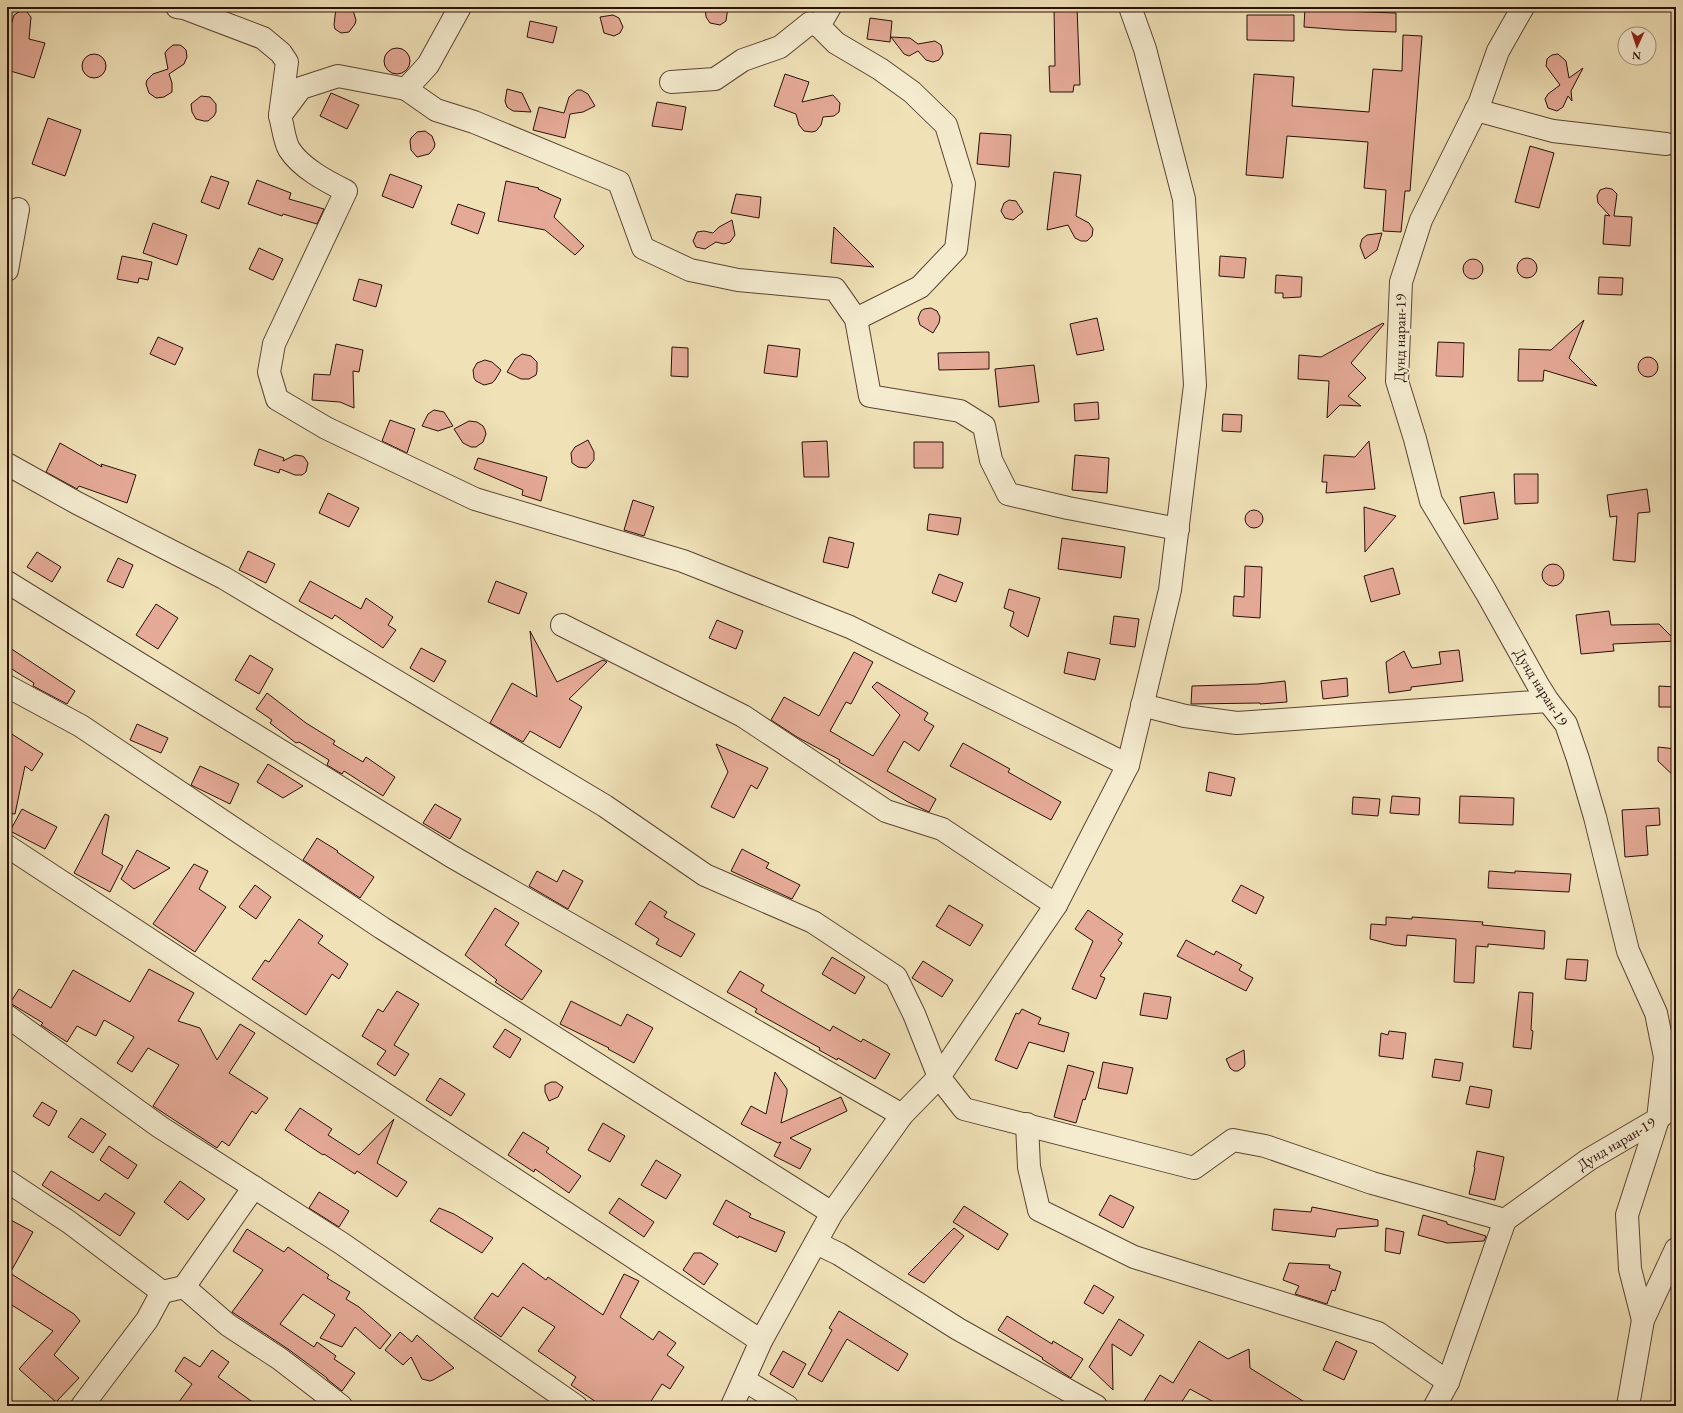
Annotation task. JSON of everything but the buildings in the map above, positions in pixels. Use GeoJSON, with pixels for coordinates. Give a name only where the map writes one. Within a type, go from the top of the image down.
{"type":"FeatureCollection","features":[{"type":"Feature","properties":{"kind":"street"},"geometry":{"type":"LineString","coordinates":[[177,7],[184,8],[263,38],[281,53],[287,62],[280,116],[289,148],[301,163],[328,182],[346,191],[274,344],[269,372],[277,399],[326,428],[475,499],[683,561],[850,627],[1128,765]]}},
{"type":"Feature","properties":{"kind":"street"},"geometry":{"type":"LineString","coordinates":[[406,89],[428,65],[460,7]]}},
{"type":"Feature","properties":{"kind":"street"},"geometry":{"type":"LineString","coordinates":[[819,26],[830,7]]}},
{"type":"Feature","properties":{"kind":"street"},"geometry":{"type":"LineString","coordinates":[[732,1406],[761,1341],[832,1213],[902,1115],[939,1077],[1056,905],[1128,765],[1170,590],[1195,384],[1184,199],[1145,49],[1130,7]]}},
{"type":"Feature","properties":{"kind":"street","name":"Дунд наран-19"},"geometry":{"type":"LineString","coordinates":[[1505,1220],[1588,1160],[1658,1118],[1665,1057],[1656,1013],[1628,952],[1595,817],[1566,724],[1548,701],[1486,592],[1431,501],[1415,439],[1397,381],[1401,282],[1421,220],[1476,110],[1498,51],[1524,7]]}},
{"type":"Feature","properties":{"kind":"street"},"geometry":{"type":"LineString","coordinates":[[671,82],[715,79],[743,60],[780,47],[810,23],[819,26],[836,43],[880,69],[912,92],[946,125],[964,184],[956,249],[920,287],[856,319]]}},
{"type":"Feature","properties":{"kind":"street"},"geometry":{"type":"LineString","coordinates":[[280,116],[301,88],[338,76],[406,89],[436,110],[474,122],[619,182],[643,248],[690,270],[738,280],[835,289],[856,319],[870,396],[960,411],[984,426],[991,460],[1008,494],[1068,508],[1178,529]]}},
{"type":"Feature","properties":{"kind":"street"},"geometry":{"type":"LineString","coordinates":[[1476,110],[1553,131],[1666,144]]}},
{"type":"Feature","properties":{"kind":"street"},"geometry":{"type":"LineString","coordinates":[[7,270],[18,209]]}},
{"type":"Feature","properties":{"kind":"street"},"geometry":{"type":"LineString","coordinates":[[7,464],[78,503],[224,578],[605,806],[705,875],[813,922],[890,972],[896,977],[911,1008],[939,1077],[964,1109],[1194,1168],[1233,1140],[1265,1146],[1372,1183],[1505,1220],[1448,1382],[1434,1406]]}},
{"type":"Feature","properties":{"kind":"street"},"geometry":{"type":"LineString","coordinates":[[7,582],[451,856],[902,1115]]}},
{"type":"Feature","properties":{"kind":"street"},"geometry":{"type":"LineString","coordinates":[[562,624],[743,716],[886,811],[942,829],[1056,905]]}},
{"type":"Feature","properties":{"kind":"street"},"geometry":{"type":"LineString","coordinates":[[7,686],[81,726],[382,928],[832,1213]]}},
{"type":"Feature","properties":{"kind":"street"},"geometry":{"type":"LineString","coordinates":[[1142,705],[1185,716],[1237,723],[1548,701]]}},
{"type":"Feature","properties":{"kind":"street"},"geometry":{"type":"LineString","coordinates":[[7,846],[761,1341]]}},
{"type":"Feature","properties":{"kind":"street"},"geometry":{"type":"LineString","coordinates":[[7,1016],[160,1128],[341,1243],[576,1406]]}},
{"type":"Feature","properties":{"kind":"street"},"geometry":{"type":"LineString","coordinates":[[1643,1320],[1630,1269],[1627,1215],[1658,1118],[1676,1103]]}},
{"type":"Feature","properties":{"kind":"street"},"geometry":{"type":"LineString","coordinates":[[1027,1124],[1029,1167],[1039,1210],[1134,1257],[1378,1333],[1448,1382]]}},
{"type":"Feature","properties":{"kind":"street"},"geometry":{"type":"LineString","coordinates":[[7,1181],[69,1222],[162,1292]]}},
{"type":"Feature","properties":{"kind":"street"},"geometry":{"type":"LineString","coordinates":[[82,1406],[147,1320],[162,1292],[184,1287],[254,1187]]}},
{"type":"Feature","properties":{"kind":"street"},"geometry":{"type":"LineString","coordinates":[[816,1243],[838,1254],[958,1329],[1096,1406]]}},
{"type":"Feature","properties":{"kind":"street"},"geometry":{"type":"LineString","coordinates":[[1628,1406],[1643,1320],[1676,1248]]}},
{"type":"Feature","properties":{"kind":"street"},"geometry":{"type":"LineString","coordinates":[[184,1287],[228,1326],[280,1359],[341,1406]]}},
{"type":"Feature","properties":{"kind":"street"},"geometry":{"type":"LineString","coordinates":[[744,1380],[787,1406]]}}]}
